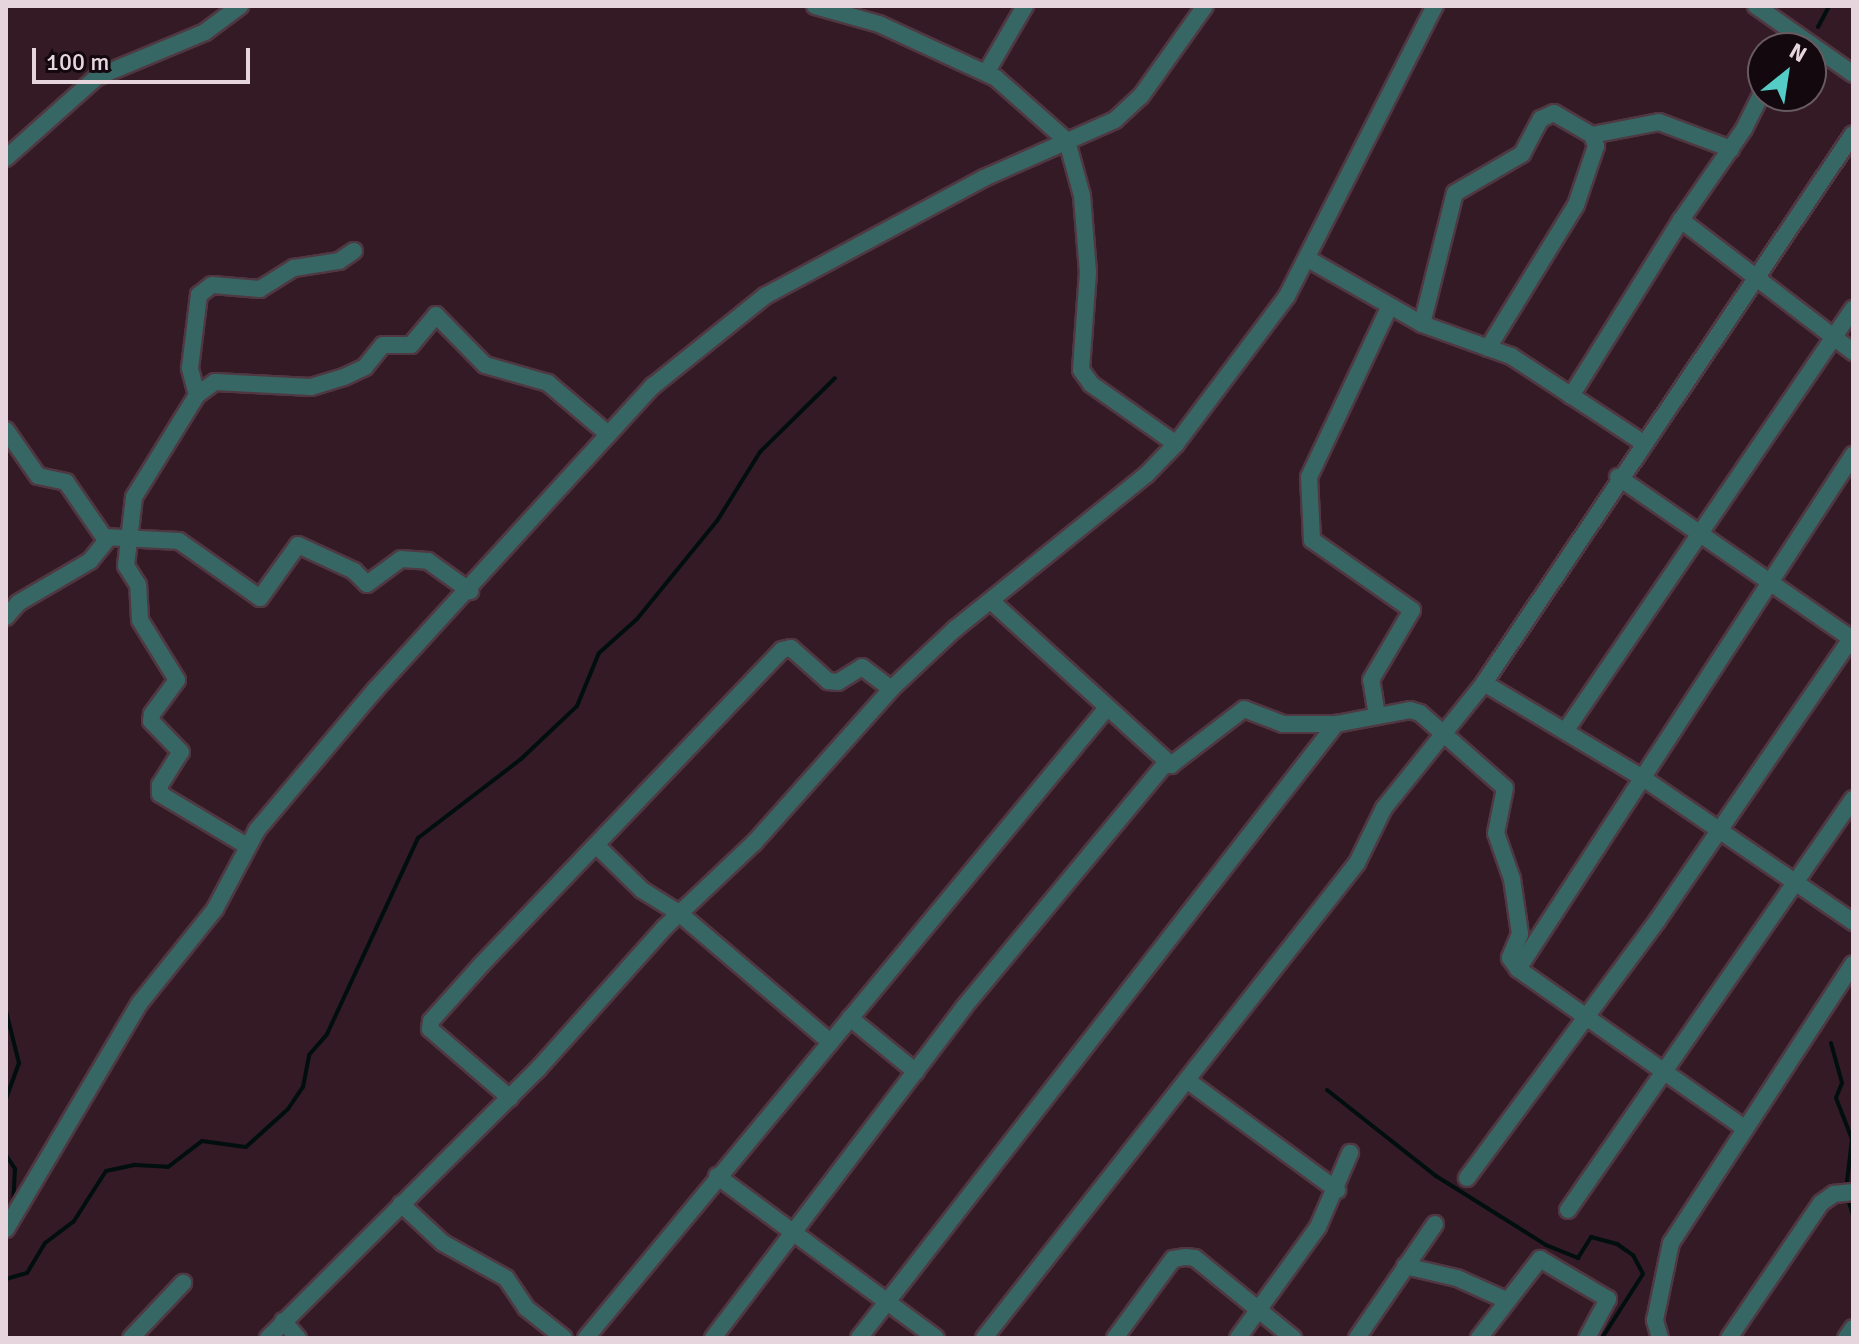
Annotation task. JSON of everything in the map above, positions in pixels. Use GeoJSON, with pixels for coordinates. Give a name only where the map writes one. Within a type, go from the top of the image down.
{"type":"FeatureCollection","features":[{"type":"Feature","properties":{"kind":"street"},"geometry":{"type":"LineString","coordinates":[[6,158],[97,77],[205,32],[240,6]]}},
{"type":"Feature","properties":{"kind":"street"},"geometry":{"type":"LineString","coordinates":[[815,6],[879,24],[986,73],[1026,100],[1067,141],[1082,196],[1088,272],[1081,370],[1091,384],[1176,444]]}},
{"type":"Feature","properties":{"kind":"street"},"geometry":{"type":"LineString","coordinates":[[986,73],[1025,6]]}},
{"type":"Feature","properties":{"kind":"street"},"geometry":{"type":"LineString","coordinates":[[6,1229],[132,1015],[215,909],[247,846],[375,690],[470,591],[653,386],[765,296],[984,178],[1115,120],[1141,96],[1205,6]]}},
{"type":"Feature","properties":{"kind":"street"},"geometry":{"type":"LineString","coordinates":[[268,1338],[510,1098],[679,913],[754,843],[891,689],[991,601],[1146,475],[1176,444],[1308,259],[1435,6]]}},
{"type":"Feature","properties":{"kind":"street"},"geometry":{"type":"LineString","coordinates":[[1756,6],[1853,74]]}},
{"type":"Feature","properties":{"kind":"street"},"geometry":{"type":"LineString","coordinates":[[1571,396],[1681,220],[1731,149],[1751,112]]}},
{"type":"Feature","properties":{"kind":"street"},"geometry":{"type":"LineString","coordinates":[[1422,324],[1440,240],[1461,186],[1522,154],[1548,113],[1592,135],[1659,122],[1731,149]]}},
{"type":"Feature","properties":{"kind":"street"},"geometry":{"type":"LineString","coordinates":[[984,1338],[1357,863],[1384,808],[1445,736],[1484,683],[1618,477],[1853,134]]}},
{"type":"Feature","properties":{"kind":"street"},"geometry":{"type":"LineString","coordinates":[[1488,348],[1576,205],[1596,146],[1592,135]]}},
{"type":"Feature","properties":{"kind":"street"},"geometry":{"type":"LineString","coordinates":[[1681,220],[1853,352]]}},
{"type":"Feature","properties":{"kind":"street"},"geometry":{"type":"LineString","coordinates":[[197,395],[190,368],[199,295],[212,285],[260,289],[299,266],[339,261],[354,251]]}},
{"type":"Feature","properties":{"kind":"street"},"geometry":{"type":"LineString","coordinates":[[1308,259],[1389,308],[1422,324],[1511,356],[1642,442]]}},
{"type":"Feature","properties":{"kind":"street"},"geometry":{"type":"LineString","coordinates":[[1377,716],[1371,680],[1412,610],[1312,540],[1309,477],[1389,308]]}},
{"type":"Feature","properties":{"kind":"street"},"geometry":{"type":"LineString","coordinates":[[1566,730],[1698,532],[1853,309]]}},
{"type":"Feature","properties":{"kind":"street"},"geometry":{"type":"LineString","coordinates":[[247,846],[160,794],[160,785],[181,752],[151,721],[152,714],[177,680],[138,615],[138,585],[126,566],[136,492],[197,395],[215,382],[311,387],[344,377],[365,367],[383,345],[411,345],[436,315],[485,365],[548,383],[608,434]]}},
{"type":"Feature","properties":{"kind":"street"},"geometry":{"type":"LineString","coordinates":[[6,430],[38,476],[66,482],[108,539]]}},
{"type":"Feature","properties":{"kind":"street"},"geometry":{"type":"LineString","coordinates":[[1518,969],[1773,584],[1853,455]]}},
{"type":"Feature","properties":{"kind":"street"},"geometry":{"type":"LineString","coordinates":[[1467,1178],[1720,830],[1852,638],[1618,477]]}},
{"type":"Feature","properties":{"kind":"street"},"geometry":{"type":"LineString","coordinates":[[6,617],[18,603],[90,561],[108,539],[129,536],[183,543],[260,598],[298,545],[354,571],[367,584],[401,559],[428,561],[470,591]]}},
{"type":"Feature","properties":{"kind":"street"},"geometry":{"type":"LineString","coordinates":[[991,601],[1166,763],[1177,764],[1244,709],[1283,724],[1336,724],[1415,711],[1505,788],[1496,833],[1512,879],[1520,934],[1509,955],[1518,969],[1665,1076],[1744,1128]]}},
{"type":"Feature","properties":{"kind":"street"},"geometry":{"type":"LineString","coordinates":[[510,1098],[429,1025],[596,845],[782,650],[791,648],[828,681],[838,682],[862,667],[891,689]]}},
{"type":"Feature","properties":{"kind":"street"},"geometry":{"type":"LineString","coordinates":[[1484,683],[1643,778],[1853,922]]}},
{"type":"Feature","properties":{"kind":"street"},"geometry":{"type":"LineString","coordinates":[[586,1338],[1106,709]]}},
{"type":"Feature","properties":{"kind":"street"},"geometry":{"type":"LineString","coordinates":[[859,1338],[1336,724]]}},
{"type":"Feature","properties":{"kind":"street"},"geometry":{"type":"LineString","coordinates":[[713,1338],[1042,908],[1166,763]]}},
{"type":"Feature","properties":{"kind":"street"},"geometry":{"type":"LineString","coordinates":[[1568,1210],[1799,884],[1853,799]]}},
{"type":"Feature","properties":{"kind":"street"},"geometry":{"type":"LineString","coordinates":[[596,845],[642,890],[679,913],[830,1042]]}},
{"type":"Feature","properties":{"kind":"street"},"geometry":{"type":"LineString","coordinates":[[1660,1338],[1655,1320],[1671,1243],[1853,964]]}},
{"type":"Feature","properties":{"kind":"street"},"geometry":{"type":"LineString","coordinates":[[850,1018],[916,1072]]}},
{"type":"Feature","properties":{"kind":"street"},"geometry":{"type":"LineString","coordinates":[[1188,1081],[1337,1190]]}},
{"type":"Feature","properties":{"kind":"street"},"geometry":{"type":"LineString","coordinates":[[1238,1338],[1260,1310],[1337,1190],[1350,1153]]}},
{"type":"Feature","properties":{"kind":"street"},"geometry":{"type":"LineString","coordinates":[[717,1176],[791,1235],[936,1338]]}},
{"type":"Feature","properties":{"kind":"street"},"geometry":{"type":"LineString","coordinates":[[1729,1338],[1821,1203],[1849,1192]]}},
{"type":"Feature","properties":{"kind":"street"},"geometry":{"type":"LineString","coordinates":[[401,1204],[443,1243],[506,1278],[526,1308],[564,1338]]}},
{"type":"Feature","properties":{"kind":"street"},"geometry":{"type":"LineString","coordinates":[[1357,1338],[1435,1224]]}},
{"type":"Feature","properties":{"kind":"street"},"geometry":{"type":"LineString","coordinates":[[1115,1338],[1179,1257],[1195,1258],[1293,1338]]}},
{"type":"Feature","properties":{"kind":"street"},"geometry":{"type":"LineString","coordinates":[[1479,1338],[1535,1260],[1546,1260],[1608,1299],[1587,1338]]}},
{"type":"Feature","properties":{"kind":"street"},"geometry":{"type":"LineString","coordinates":[[1405,1266],[1457,1278],[1506,1300]]}},
{"type":"Feature","properties":{"kind":"street"},"geometry":{"type":"LineString","coordinates":[[131,1338],[183,1283]]}},
{"type":"Feature","properties":{"kind":"street"},"geometry":{"type":"LineString","coordinates":[[283,1321],[298,1338]]}},
{"type":"Feature","properties":{"kind":"street"},"geometry":{"type":"LineString","coordinates":[[1846,1338],[1853,1328]]}},
{"type":"Feature","properties":{"kind":"waterway"},"geometry":{"type":"LineString","coordinates":[[1818,27],[1829,6]]}},
{"type":"Feature","properties":{"kind":"waterway"},"geometry":{"type":"LineString","coordinates":[[6,1279],[27,1273],[45,1243],[74,1221],[106,1171],[135,1165],[168,1167],[202,1141],[246,1147],[288,1109],[303,1087],[309,1055],[327,1034],[418,838],[521,759],[577,706],[599,653],[637,619],[717,521],[760,452],[835,378]]}},
{"type":"Feature","properties":{"kind":"waterway"},"geometry":{"type":"LineString","coordinates":[[6,1011],[19,1063],[6,1098]]}},
{"type":"Feature","properties":{"kind":"waterway"},"geometry":{"type":"LineString","coordinates":[[1831,1043],[1842,1083],[1836,1098],[1852,1139],[1846,1190]]}},
{"type":"Feature","properties":{"kind":"waterway"},"geometry":{"type":"LineString","coordinates":[[1327,1090],[1436,1176],[1546,1245],[1578,1258],[1591,1237],[1617,1244],[1633,1255],[1643,1274],[1602,1338]]}},
{"type":"Feature","properties":{"kind":"waterway"},"geometry":{"type":"LineString","coordinates":[[6,1155],[15,1169],[13,1204],[6,1212]]}},
{"type":"Feature","properties":{"kind":"waterway"},"geometry":{"type":"LineString","coordinates":[[1848,1199],[1853,1215]]}}]}
